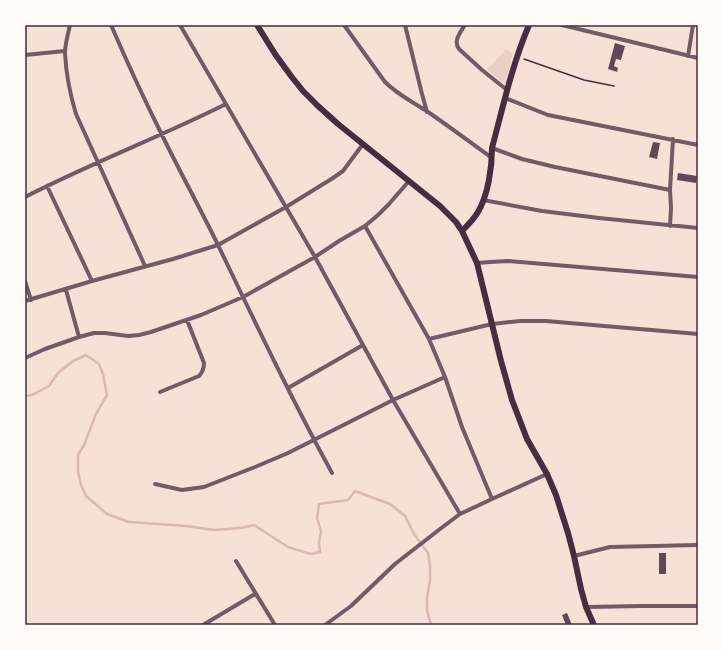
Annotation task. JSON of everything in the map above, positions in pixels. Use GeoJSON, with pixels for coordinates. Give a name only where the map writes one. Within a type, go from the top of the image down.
{"type":"FeatureCollection","features":[{"type":"Feature","properties":{"kind":"main road"},"geometry":{"type":"LineString","coordinates":[[258,25],[275,54],[303,91],[338,124],[440,206],[456,222],[462,231],[477,263],[501,361],[516,412],[528,439],[547,474],[561,507],[581,589],[592,625]]}},
{"type":"Feature","properties":{"kind":"main road"},"geometry":{"type":"LineString","coordinates":[[462,231],[472,221],[484,200],[492,158],[492,148],[517,56],[529,25]]}},
{"type":"Feature","properties":{"kind":"street"},"geometry":{"type":"LineString","coordinates":[[70,25],[65,52],[72,100],[76,114],[145,266]]}},
{"type":"Feature","properties":{"kind":"street"},"geometry":{"type":"LineString","coordinates":[[111,25],[162,134],[314,440],[332,472]]}},
{"type":"Feature","properties":{"kind":"street"},"geometry":{"type":"LineString","coordinates":[[180,25],[315,257],[393,400],[460,514]]}},
{"type":"Feature","properties":{"kind":"street"},"geometry":{"type":"LineString","coordinates":[[344,25],[385,82],[391,88],[492,158]]}},
{"type":"Feature","properties":{"kind":"street"},"geometry":{"type":"LineString","coordinates":[[405,25],[427,112]]}},
{"type":"Feature","properties":{"kind":"street"},"geometry":{"type":"LineString","coordinates":[[464,25],[456,41],[456,46],[482,70],[508,90]]}},
{"type":"Feature","properties":{"kind":"street"},"geometry":{"type":"LineString","coordinates":[[562,25],[698,58]]}},
{"type":"Feature","properties":{"kind":"street"},"geometry":{"type":"LineString","coordinates":[[688,56],[693,25]]}},
{"type":"Feature","properties":{"kind":"street"},"geometry":{"type":"LineString","coordinates":[[25,55],[65,52]]}},
{"type":"Feature","properties":{"kind":"street"},"geometry":{"type":"LineString","coordinates":[[505,98],[548,115],[698,145]]}},
{"type":"Feature","properties":{"kind":"street"},"geometry":{"type":"LineString","coordinates":[[25,197],[226,104]]}},
{"type":"Feature","properties":{"kind":"street"},"geometry":{"type":"LineString","coordinates":[[670,226],[670,190],[673,140]]}},
{"type":"Feature","properties":{"kind":"street"},"geometry":{"type":"LineString","coordinates":[[25,301],[218,245],[286,207],[343,170],[363,144]]}},
{"type":"Feature","properties":{"kind":"street"},"geometry":{"type":"LineString","coordinates":[[492,148],[522,159],[555,167],[670,190]]}},
{"type":"Feature","properties":{"kind":"street"},"geometry":{"type":"LineString","coordinates":[[25,358],[79,336],[94,333],[105,333],[128,336],[151,332],[187,320],[243,297],[315,257],[365,226],[389,204],[409,181]]}},
{"type":"Feature","properties":{"kind":"street"},"geometry":{"type":"LineString","coordinates":[[47,186],[92,281]]}},
{"type":"Feature","properties":{"kind":"street"},"geometry":{"type":"LineString","coordinates":[[484,200],[599,218],[698,228]]}},
{"type":"Feature","properties":{"kind":"street"},"geometry":{"type":"LineString","coordinates":[[365,226],[429,339],[464,433],[492,498]]}},
{"type":"Feature","properties":{"kind":"street"},"geometry":{"type":"LineString","coordinates":[[477,263],[508,261],[698,277]]}},
{"type":"Feature","properties":{"kind":"street"},"geometry":{"type":"LineString","coordinates":[[25,281],[31,300]]}},
{"type":"Feature","properties":{"kind":"street"},"geometry":{"type":"LineString","coordinates":[[66,290],[79,336]]}},
{"type":"Feature","properties":{"kind":"street"},"geometry":{"type":"LineString","coordinates":[[160,392],[199,376],[204,368],[204,363],[187,320]]}},
{"type":"Feature","properties":{"kind":"street"},"geometry":{"type":"LineString","coordinates":[[429,339],[492,324],[520,321],[546,321],[698,334]]}},
{"type":"Feature","properties":{"kind":"street"},"geometry":{"type":"LineString","coordinates":[[288,388],[363,345]]}},
{"type":"Feature","properties":{"kind":"street"},"geometry":{"type":"LineString","coordinates":[[155,484],[182,490],[204,487],[288,453],[393,400],[444,377]]}},
{"type":"Feature","properties":{"kind":"street"},"geometry":{"type":"LineString","coordinates":[[325,625],[351,606],[395,564],[460,514],[547,474]]}},
{"type":"Feature","properties":{"kind":"street"},"geometry":{"type":"LineString","coordinates":[[574,556],[610,546],[698,545]]}},
{"type":"Feature","properties":{"kind":"street"},"geometry":{"type":"LineString","coordinates":[[236,562],[275,625]]}},
{"type":"Feature","properties":{"kind":"street"},"geometry":{"type":"LineString","coordinates":[[203,625],[255,594]]}},
{"type":"Feature","properties":{"kind":"street"},"geometry":{"type":"LineString","coordinates":[[586,607],[698,606]]}},
{"type":"Feature","properties":{"kind":"path"},"geometry":{"type":"LineString","coordinates":[[517,56],[584,80],[614,86]]}},
{"type":"Feature","properties":{"kind":"shaded area"},"geometry":{"type":"Polygon","coordinates":[[[506,49],[513,53],[505,84],[487,70],[506,49]]]}},
{"type":"Feature","properties":{"kind":"building"},"geometry":{"type":"Polygon","coordinates":[[[615,43],[625,46],[621,60],[616,59],[614,66],[618,68],[617,72],[608,69],[615,43]]]}},
{"type":"Feature","properties":{"kind":"building"},"geometry":{"type":"Polygon","coordinates":[[[653,142],[660,143],[657,159],[649,157],[653,142]]]}},
{"type":"Feature","properties":{"kind":"building"},"geometry":{"type":"Polygon","coordinates":[[[678,173],[697,176],[696,183],[677,180],[678,173]]]}},
{"type":"Feature","properties":{"kind":"building"},"geometry":{"type":"Polygon","coordinates":[[[659,553],[666,553],[666,574],[659,574],[659,553]]]}},
{"type":"Feature","properties":{"kind":"building"},"geometry":{"type":"Polygon","coordinates":[[[567,613],[572,625],[566,625],[562,615],[567,613]]]}},
{"type":"Feature","properties":{"kind":"waterway"},"geometry":{"type":"LineString","coordinates":[[25,396],[32,395],[49,386],[58,373],[73,361],[86,355],[99,364],[103,374],[107,395],[96,414],[84,445],[78,455],[78,471],[81,485],[86,496],[107,514],[129,522],[186,526],[214,530],[241,528],[254,525],[288,547],[311,554],[320,552],[319,543],[321,531],[317,518],[319,504],[348,500],[355,491],[390,504],[405,516],[414,534],[428,553],[430,581],[427,597],[427,610],[431,625]]}}]}
